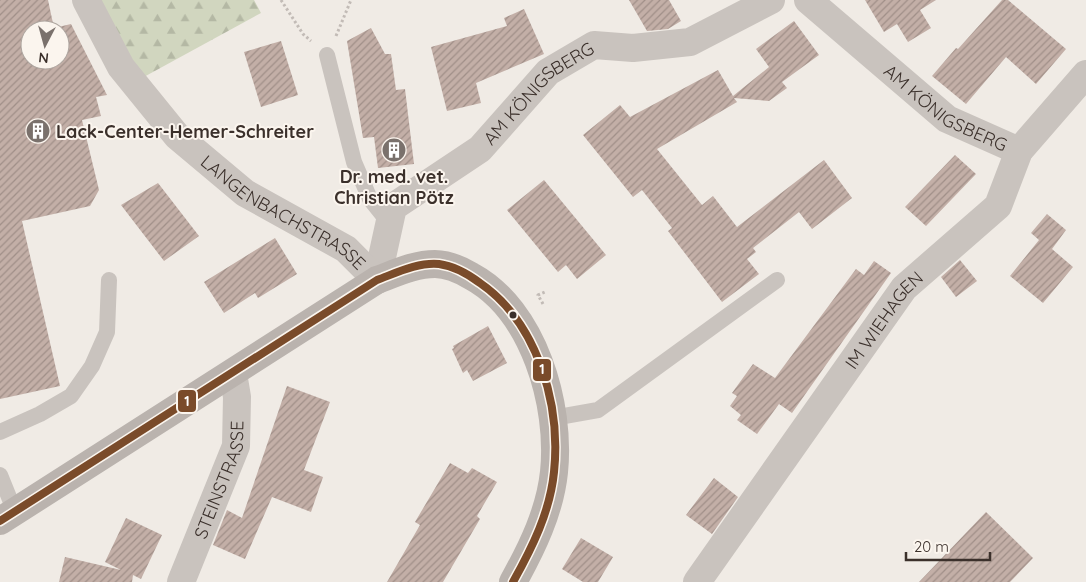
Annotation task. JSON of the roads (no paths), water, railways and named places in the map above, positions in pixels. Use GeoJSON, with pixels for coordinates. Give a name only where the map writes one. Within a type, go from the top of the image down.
{"type":"FeatureCollection","features":[{"type":"Feature","properties":{"kind":"main road"},"geometry":{"type":"LineString","coordinates":[[8,517],[377,280],[414,266],[437,264],[461,270],[487,284],[514,312],[532,345],[544,379],[554,418],[554,473],[548,502],[538,533],[513,582]]}},
{"type":"Feature","properties":{"kind":"street","name":"LANGENBACHSTRASSE"},"geometry":{"type":"LineString","coordinates":[[86,0],[121,67],[177,136],[245,193],[346,249],[377,280]]}},
{"type":"Feature","properties":{"kind":"street","name":"AM KÖNIGSBERG"},"geometry":{"type":"LineString","coordinates":[[377,280],[393,207],[480,149],[548,72],[594,45],[632,48],[690,42],[772,0]]}},
{"type":"Feature","properties":{"kind":"street","name":"AM KÖNIGSBERG"},"geometry":{"type":"LineString","coordinates":[[808,0],[947,119],[1019,151]]}},
{"type":"Feature","properties":{"kind":"street","name":"IM WIEHAGEN"},"geometry":{"type":"LineString","coordinates":[[697,582],[904,288],[998,206],[1019,151],[1086,74]]}},
{"type":"Feature","properties":{"kind":"street","name":"STEINSTRASSE"},"geometry":{"type":"LineString","coordinates":[[180,582],[236,446],[237,397],[233,373]]}},
{"type":"Feature","properties":{"kind":"lane"},"geometry":{"type":"LineString","coordinates":[[326,47],[354,162],[370,199],[390,224]]}},
{"type":"Feature","properties":{"kind":"lane"},"geometry":{"type":"LineString","coordinates":[[0,432],[40,414],[71,396],[92,366],[107,332],[109,280]]}},
{"type":"Feature","properties":{"kind":"lane"},"geometry":{"type":"LineString","coordinates":[[554,418],[598,410],[777,280]]}},
{"type":"Feature","properties":{"kind":"lane"},"geometry":{"type":"LineString","coordinates":[[0,475],[8,517]]}},
{"type":"Feature","properties":{"kind":"place","name":"Lack-Center-Hemer-Schreiter"},"geometry":{"type":"Point","coordinates":[38,131]}},
{"type":"Feature","properties":{"kind":"place","name":"Dr. med. vet. Christian Pötz"},"geometry":{"type":"Point","coordinates":[394,150]}}]}
